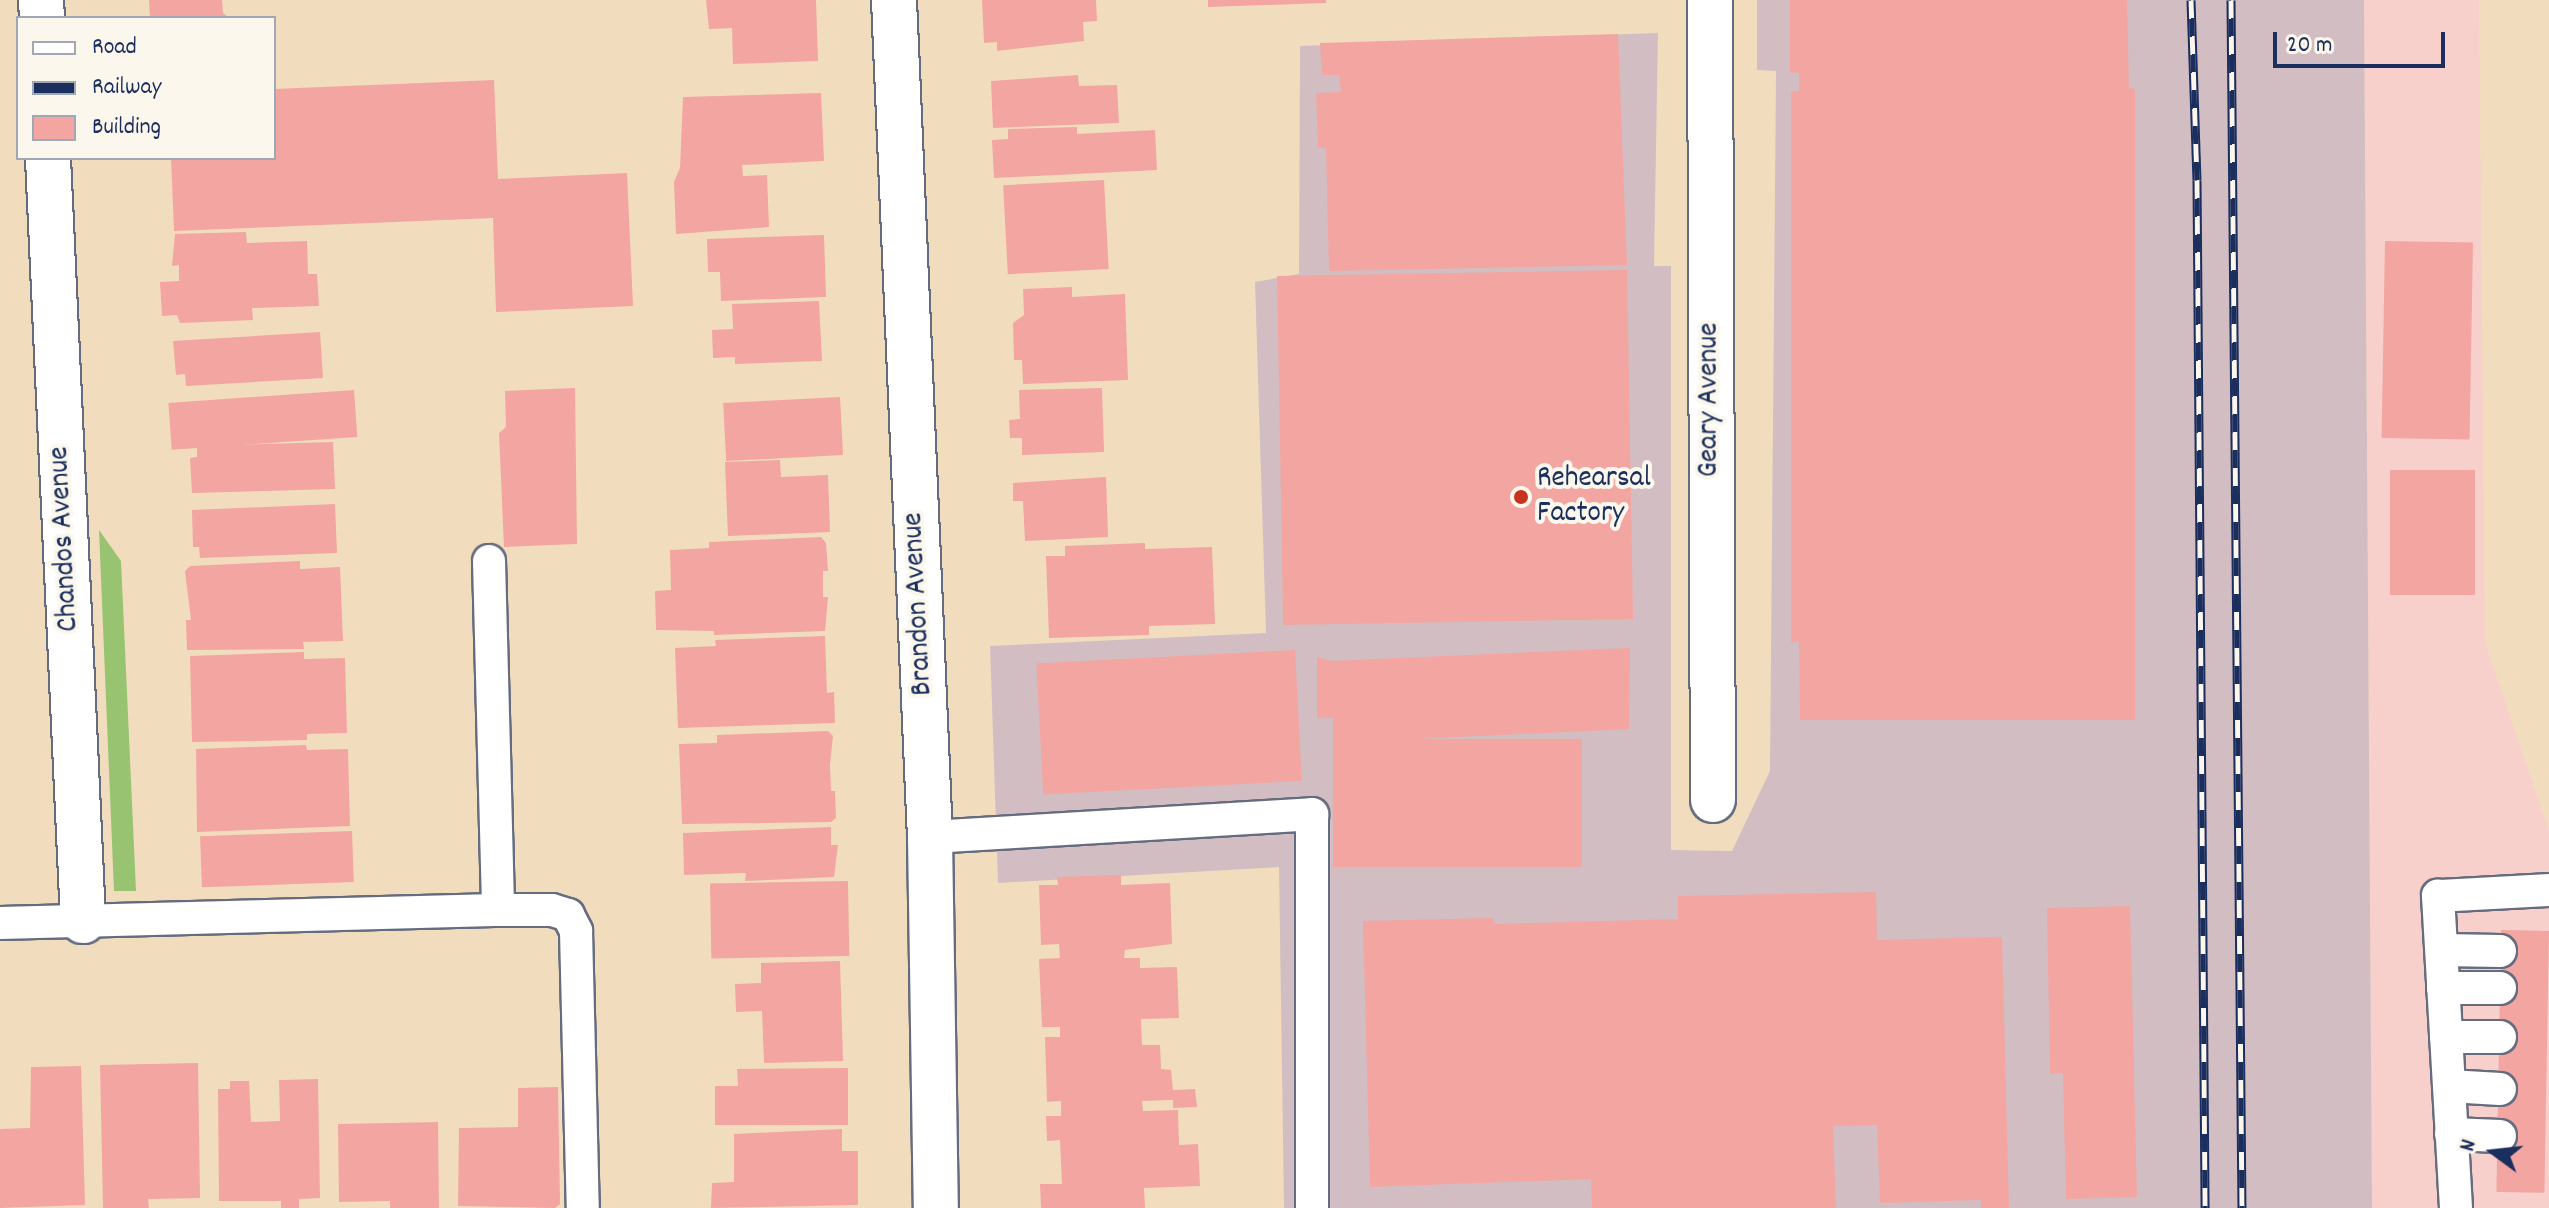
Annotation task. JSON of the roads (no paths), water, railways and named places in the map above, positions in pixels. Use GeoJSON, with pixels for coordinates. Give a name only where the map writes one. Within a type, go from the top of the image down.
{"type":"FeatureCollection","features":[{"type":"Feature","properties":{"kind":"street","name":"Brandon Avenue"},"geometry":{"type":"LineString","coordinates":[[894,0],[930,837],[936,1208]]}},
{"type":"Feature","properties":{"kind":"street","name":"Geary Avenue"},"geometry":{"type":"LineString","coordinates":[[1710,0],[1713,800]]}},
{"type":"Feature","properties":{"kind":"street","name":"Chandos Avenue"},"geometry":{"type":"LineString","coordinates":[[48,160],[83,921]]}},
{"type":"Feature","properties":{"kind":"lane"},"geometry":{"type":"LineString","coordinates":[[489,561],[498,910]]}},
{"type":"Feature","properties":{"kind":"lane"},"geometry":{"type":"LineString","coordinates":[[930,837],[1312,814],[1312,1208]]}},
{"type":"Feature","properties":{"kind":"lane"},"geometry":{"type":"LineString","coordinates":[[2456,1208],[2438,896],[2549,890]]}},
{"type":"Feature","properties":{"kind":"lane"},"geometry":{"type":"LineString","coordinates":[[0,923],[498,910],[552,910],[568,915],[576,931],[583,1208]]}},
{"type":"Feature","properties":{"kind":"lane"},"geometry":{"type":"LineString","coordinates":[[2442,950],[2500,951]]}},
{"type":"Feature","properties":{"kind":"lane"},"geometry":{"type":"LineString","coordinates":[[2443,988],[2500,988]]}},
{"type":"Feature","properties":{"kind":"lane"},"geometry":{"type":"LineString","coordinates":[[2446,1037],[2500,1037]]}},
{"type":"Feature","properties":{"kind":"lane"},"geometry":{"type":"LineString","coordinates":[[2449,1086],[2500,1089]]}},
{"type":"Feature","properties":{"kind":"lane"},"geometry":{"type":"LineString","coordinates":[[2451,1134],[2500,1136]]}},
{"type":"Feature","properties":{"kind":"railway"},"geometry":{"type":"LineString","coordinates":[[2191,0],[2197,180],[2205,1208]]}},
{"type":"Feature","properties":{"kind":"railway"},"geometry":{"type":"LineString","coordinates":[[2231,0],[2242,1208]]}},
{"type":"Feature","properties":{"kind":"place","name":"Rehearsal Factory"},"geometry":{"type":"Point","coordinates":[1521,497]}}]}
